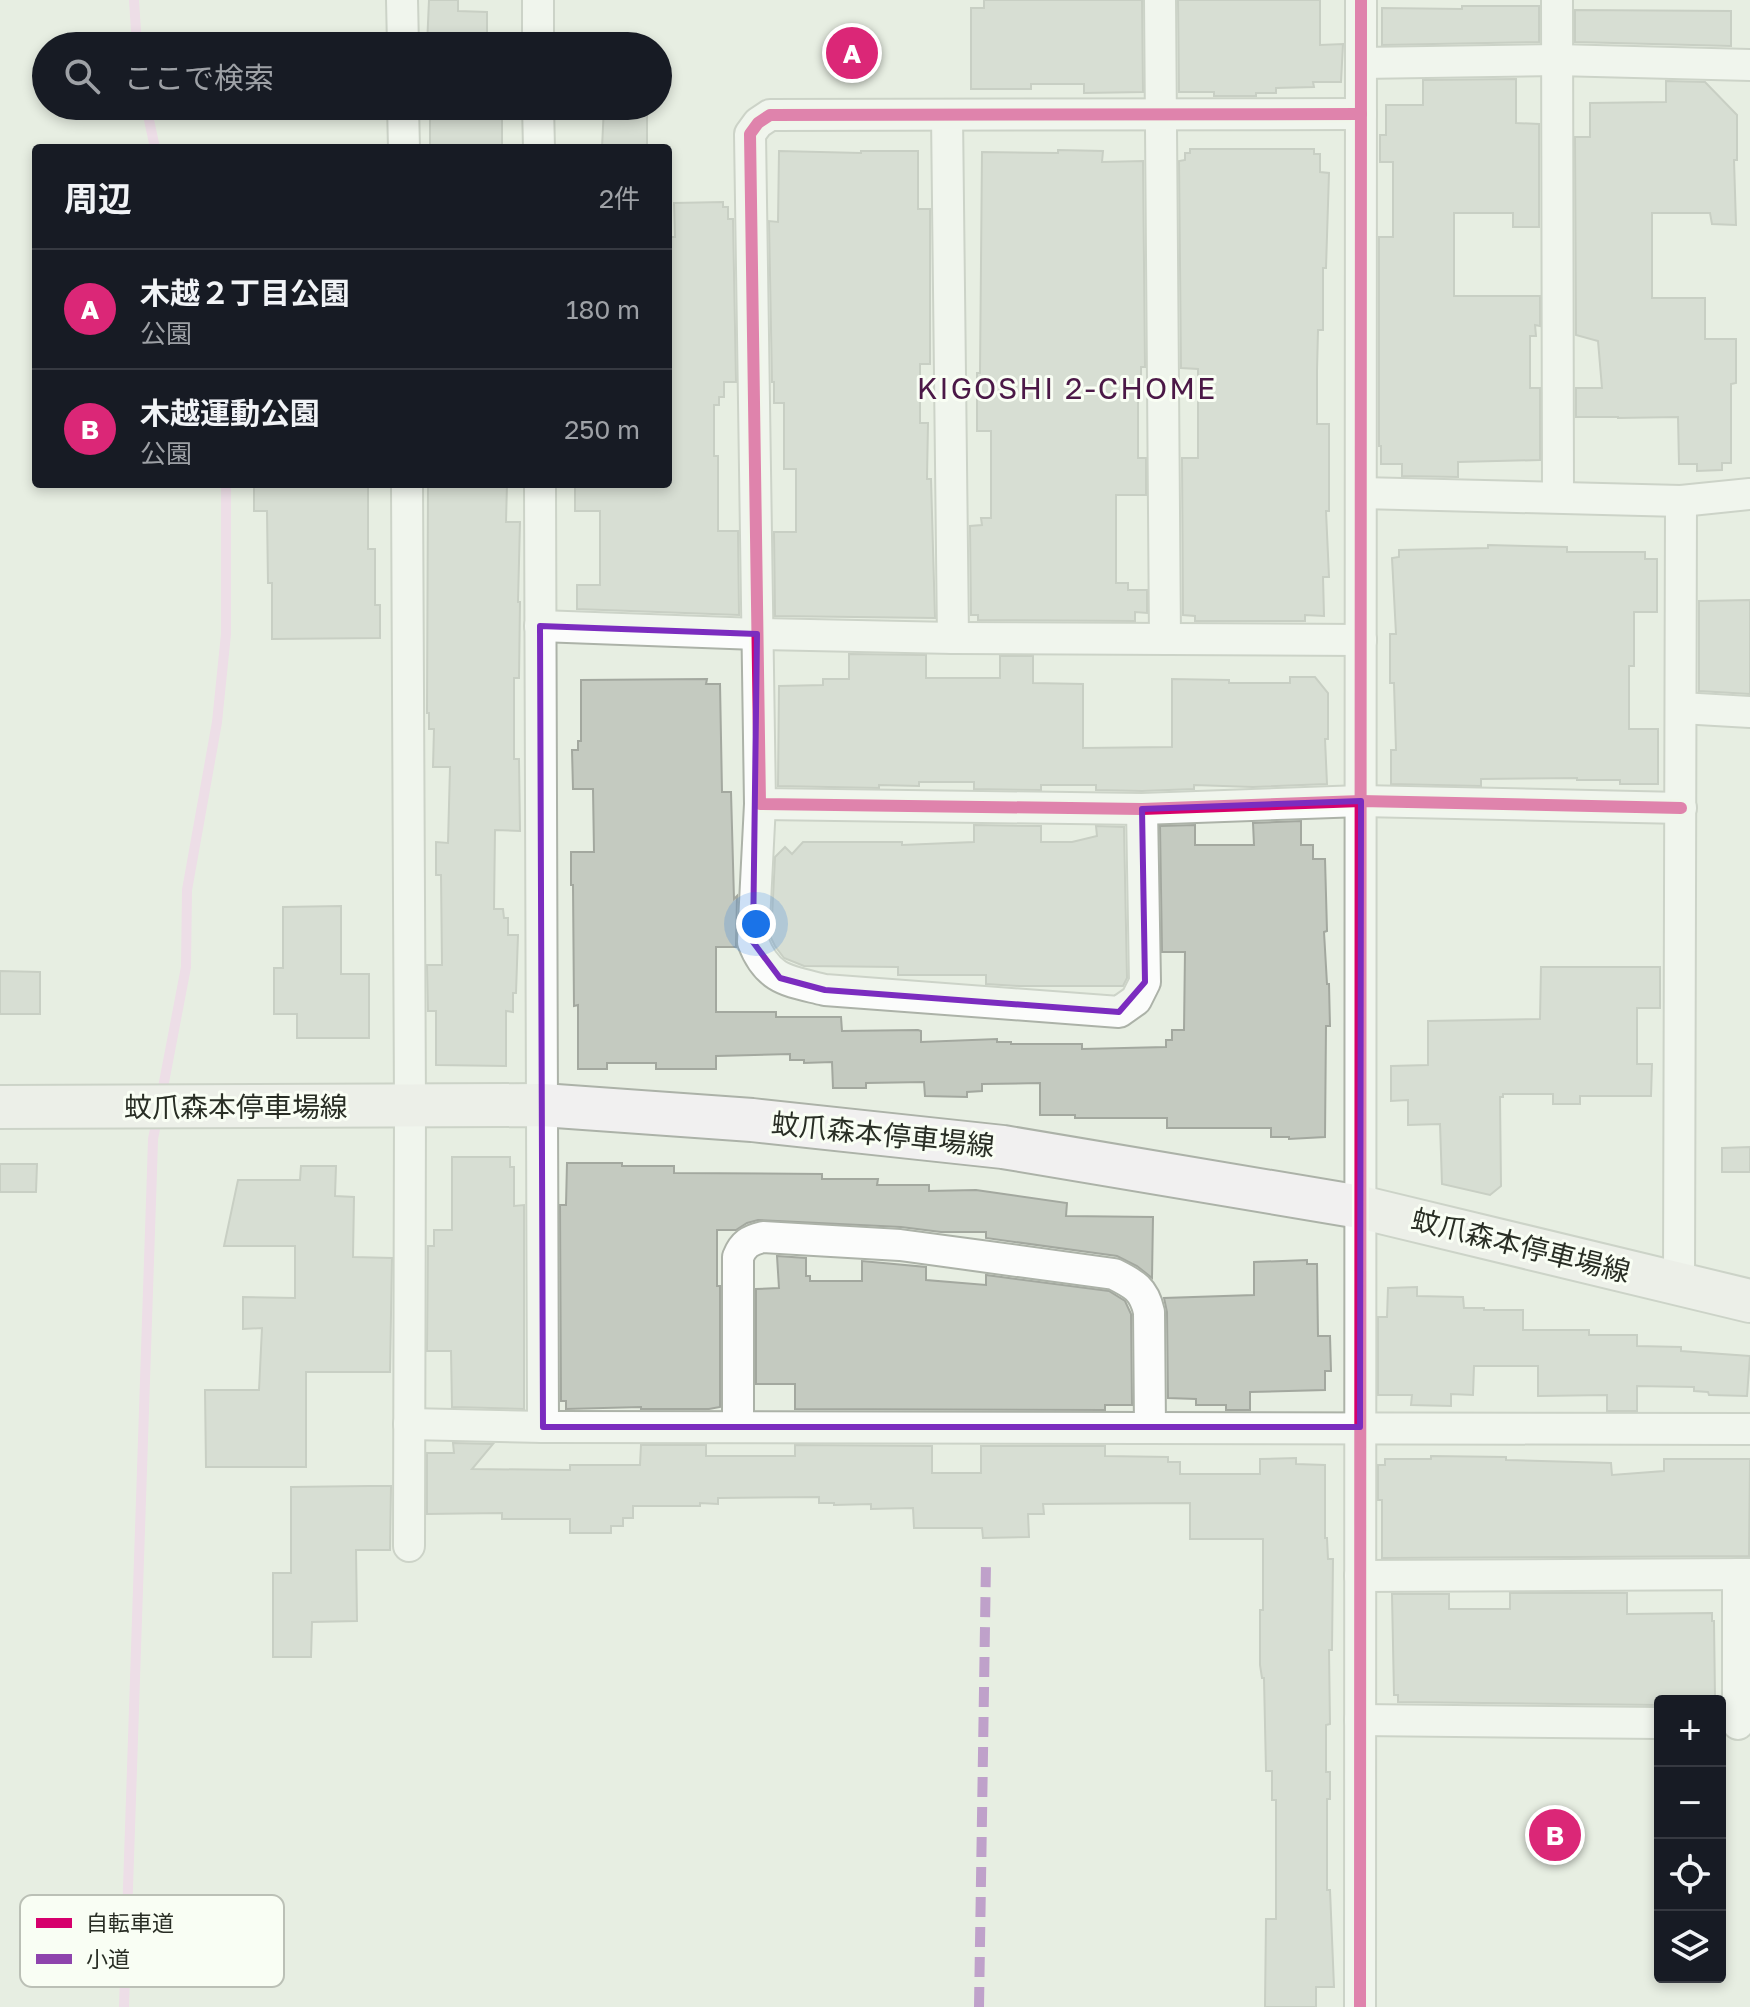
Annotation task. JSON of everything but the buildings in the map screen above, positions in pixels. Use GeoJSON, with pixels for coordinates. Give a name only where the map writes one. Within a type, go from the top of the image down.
{"type":"FeatureCollection","features":[{"type":"Feature","properties":{"kind":"main road","name":"蚊爪森本停車場線"},"geometry":{"type":"LineString","coordinates":[[0,1107],[542,1105],[752,1120],[1003,1147],[1360,1207],[1750,1301]]}},
{"type":"Feature","properties":{"kind":"street"},"geometry":{"type":"LineString","coordinates":[[402,0],[403,32]]}},
{"type":"Feature","properties":{"kind":"street"},"geometry":{"type":"LineString","coordinates":[[538,0],[538,32]]}},
{"type":"Feature","properties":{"kind":"street"},"geometry":{"type":"LineString","coordinates":[[1160,0],[1165,639]]}},
{"type":"Feature","properties":{"kind":"street"},"geometry":{"type":"LineString","coordinates":[[1360,2007],[1361,0]]}},
{"type":"Feature","properties":{"kind":"street"},"geometry":{"type":"LineString","coordinates":[[1557,0],[1558,497]]}},
{"type":"Feature","properties":{"kind":"street"},"geometry":{"type":"LineString","coordinates":[[1361,63],[1557,60],[1750,65]]}},
{"type":"Feature","properties":{"kind":"street"},"geometry":{"type":"LineString","coordinates":[[1142,809],[1145,982],[1136,1000],[1119,1012],[825,990],[780,978],[760,959],[753,942],[760,804],[750,134],[758,123],[770,115],[1361,114]]}},
{"type":"Feature","properties":{"kind":"street"},"geometry":{"type":"LineString","coordinates":[[947,115],[953,638]]}},
{"type":"Feature","properties":{"kind":"street"},"geometry":{"type":"LineString","coordinates":[[403,120],[404,144]]}},
{"type":"Feature","properties":{"kind":"street"},"geometry":{"type":"LineString","coordinates":[[538,120],[539,144]]}},
{"type":"Feature","properties":{"kind":"street"},"geometry":{"type":"LineString","coordinates":[[407,488],[409,1546]]}},
{"type":"Feature","properties":{"kind":"street"},"geometry":{"type":"LineString","coordinates":[[540,488],[543,1427]]}},
{"type":"Feature","properties":{"kind":"street"},"geometry":{"type":"LineString","coordinates":[[1361,493],[1681,501],[1750,494]]}},
{"type":"Feature","properties":{"kind":"street"},"geometry":{"type":"LineString","coordinates":[[1679,1284],[1681,501]]}},
{"type":"Feature","properties":{"kind":"street"},"geometry":{"type":"LineString","coordinates":[[540,626],[953,638],[1361,640]]}},
{"type":"Feature","properties":{"kind":"street"},"geometry":{"type":"LineString","coordinates":[[1681,708],[1750,712]]}},
{"type":"Feature","properties":{"kind":"street"},"geometry":{"type":"LineString","coordinates":[[760,804],[1142,809],[1361,801],[1681,808]]}},
{"type":"Feature","properties":{"kind":"street"},"geometry":{"type":"LineString","coordinates":[[738,1427],[738,1257],[751,1239],[763,1237],[900,1245],[1114,1274],[1138,1288],[1146,1299],[1149,1312],[1150,1427]]}},
{"type":"Feature","properties":{"kind":"street"},"geometry":{"type":"LineString","coordinates":[[409,1424],[543,1427],[1750,1429]]}},
{"type":"Feature","properties":{"kind":"street"},"geometry":{"type":"LineString","coordinates":[[1360,1576],[1744,1574],[1736,1724]]}},
{"type":"Feature","properties":{"kind":"street"},"geometry":{"type":"LineString","coordinates":[[1360,1720],[1654,1723]]}},
{"type":"Feature","properties":{"kind":"highlighted area"},"geometry":{"type":"Polygon","coordinates":[[[540,626],[757,634],[753,942],[780,978],[825,990],[1119,1012],[1145,982],[1142,809],[1361,801],[1360,1427],[543,1427],[540,626]]]}},
{"type":"Feature","properties":{"kind":"waterway"},"geometry":{"type":"LineString","coordinates":[[134,0],[136,32]]}},
{"type":"Feature","properties":{"kind":"waterway"},"geometry":{"type":"LineString","coordinates":[[149,120],[154,144]]}},
{"type":"Feature","properties":{"kind":"waterway"},"geometry":{"type":"LineString","coordinates":[[161,1098],[186,967],[187,890],[217,722],[226,634],[226,488]]}},
{"type":"Feature","properties":{"kind":"waterway"},"geometry":{"type":"LineString","coordinates":[[128,1895],[153,1139],[158,1114]]}},
{"type":"Feature","properties":{"kind":"waterway"},"geometry":{"type":"LineString","coordinates":[[124,2007],[125,1987]]}},
{"type":"Feature","properties":{"kind":"marked path"},"geometry":{"type":"LineString","coordinates":[[979,2007],[986,1563]]}},
{"type":"Feature","properties":{"kind":"cycle path"},"geometry":{"type":"LineString","coordinates":[[1360,2007],[1361,0]]}},
{"type":"Feature","properties":{"kind":"cycle path"},"geometry":{"type":"LineString","coordinates":[[1361,114],[770,115],[758,123],[750,134],[760,804],[1142,809],[1361,801],[1681,808]]}},
{"type":"Feature","properties":{"kind":"place","name":"木越２丁目公園"},"geometry":{"type":"Point","coordinates":[852,53]}},
{"type":"Feature","properties":{"kind":"place","name":"木越運動公園"},"geometry":{"type":"Point","coordinates":[1555,1835]}},
{"type":"Feature","properties":{"kind":"district","name":"KIGOSHI 2-CHOME"},"geometry":{"type":"Point","coordinates":[1067,388]}}]}
